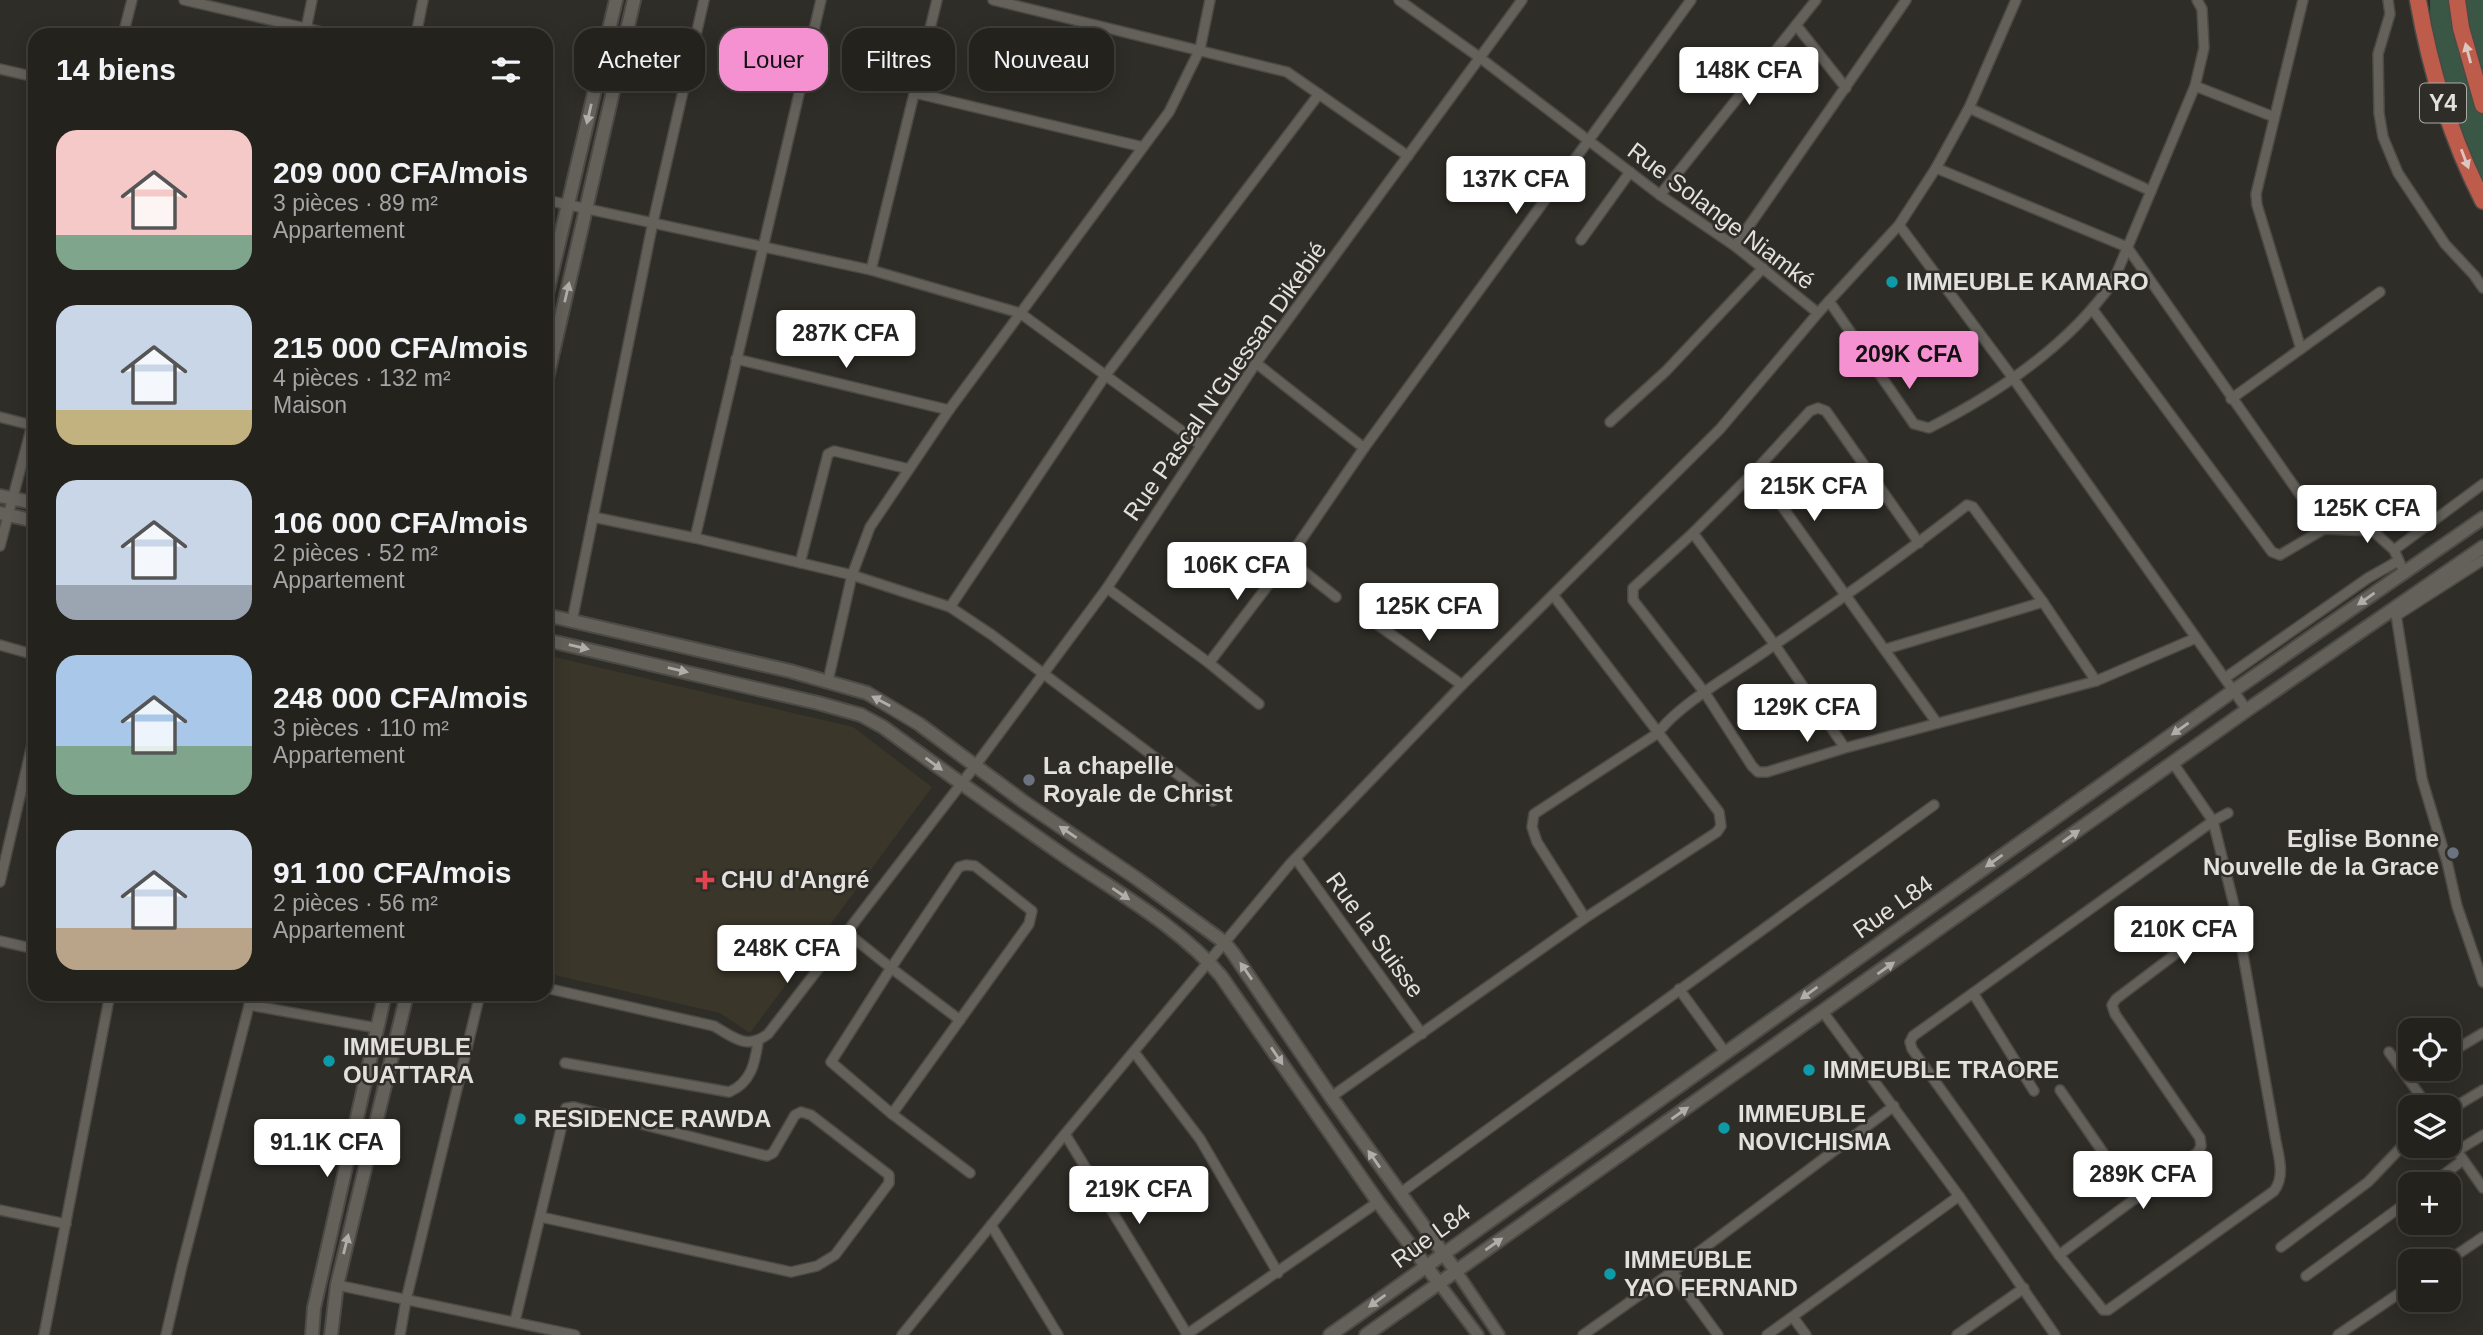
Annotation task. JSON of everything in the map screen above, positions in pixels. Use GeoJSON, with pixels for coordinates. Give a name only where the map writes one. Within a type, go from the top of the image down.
{"type":"FeatureCollection","features":[{"type":"Feature","properties":{"kind":"highway","name":"Y4"},"geometry":{"type":"LineString","coordinates":[[2418,0],[2424,36],[2444,108],[2483,201]]}},
{"type":"Feature","properties":{"kind":"highway","name":"Y4"},"geometry":{"type":"LineString","coordinates":[[2457,0],[2461,28],[2483,105]]}},
{"type":"Feature","properties":{"kind":"main road"},"geometry":{"type":"LineString","coordinates":[[553,267],[616,0]]}},
{"type":"Feature","properties":{"kind":"main road"},"geometry":{"type":"LineString","coordinates":[[553,353],[634,0]]}},
{"type":"Feature","properties":{"kind":"main road"},"geometry":{"type":"LineString","coordinates":[[0,496],[28,502]]}},
{"type":"Feature","properties":{"kind":"main road"},"geometry":{"type":"LineString","coordinates":[[4,514],[28,519]]}},
{"type":"Feature","properties":{"kind":"main road","name":"Rue L84"},"geometry":{"type":"LineString","coordinates":[[1330,1335],[2233,691],[2483,518]]}},
{"type":"Feature","properties":{"kind":"main road","name":"Rue L84"},"geometry":{"type":"LineString","coordinates":[[1366,1335],[2247,710],[2395,612],[2483,547]]}},
{"type":"Feature","properties":{"kind":"main road"},"geometry":{"type":"LineString","coordinates":[[553,617],[790,671],[867,694],[897,709],[1224,942],[1399,1194],[1456,1271]]}},
{"type":"Feature","properties":{"kind":"main road"},"geometry":{"type":"LineString","coordinates":[[553,642],[861,715],[883,727],[1144,910],[1209,961],[1236,995],[1378,1202],[1438,1282]]}},
{"type":"Feature","properties":{"kind":"main road"},"geometry":{"type":"LineString","coordinates":[[784,695],[790,671]]}},
{"type":"Feature","properties":{"kind":"main road"},"geometry":{"type":"LineString","coordinates":[[1839,971],[1853,991]]}},
{"type":"Feature","properties":{"kind":"main road"},"geometry":{"type":"LineString","coordinates":[[312,1335],[314,1308],[384,1001]]}},
{"type":"Feature","properties":{"kind":"main road"},"geometry":{"type":"LineString","coordinates":[[331,1335],[337,1284],[405,1001]]}},
{"type":"Feature","properties":{"kind":"street"},"geometry":{"type":"LineString","coordinates":[[125,28],[132,0]]}},
{"type":"Feature","properties":{"kind":"street"},"geometry":{"type":"LineString","coordinates":[[184,0],[302,28]]}},
{"type":"Feature","properties":{"kind":"street"},"geometry":{"type":"LineString","coordinates":[[306,28],[313,0]]}},
{"type":"Feature","properties":{"kind":"street"},"geometry":{"type":"LineString","coordinates":[[417,28],[423,0]]}},
{"type":"Feature","properties":{"kind":"street"},"geometry":{"type":"LineString","coordinates":[[572,621],[653,222],[704,0]]}},
{"type":"Feature","properties":{"kind":"street"},"geometry":{"type":"LineString","coordinates":[[695,538],[821,0]]}},
{"type":"Feature","properties":{"kind":"street"},"geometry":{"type":"LineString","coordinates":[[871,270],[937,0]]}},
{"type":"Feature","properties":{"kind":"street"},"geometry":{"type":"LineString","coordinates":[[993,0],[1287,72],[1408,156]]}},
{"type":"Feature","properties":{"kind":"street"},"geometry":{"type":"LineString","coordinates":[[828,681],[852,575],[870,527],[949,410],[1168,112],[1200,49],[1210,0]]}},
{"type":"Feature","properties":{"kind":"street","name":"Rue Solange Niamké"},"geometry":{"type":"LineString","coordinates":[[1399,0],[1479,57],[1660,195],[1735,246],[1818,313]]}},
{"type":"Feature","properties":{"kind":"street","name":"Rue Pascal N'Guessan Dikebié"},"geometry":{"type":"LineString","coordinates":[[758,1042],[768,1034],[1044,675],[1107,588],[1256,363],[1522,0]]}},
{"type":"Feature","properties":{"kind":"street"},"geometry":{"type":"LineString","coordinates":[[1209,663],[1288,559],[1364,448],[1690,0]]}},
{"type":"Feature","properties":{"kind":"street"},"geometry":{"type":"LineString","coordinates":[[1660,195],[1816,0]]}},
{"type":"Feature","properties":{"kind":"street"},"geometry":{"type":"LineString","coordinates":[[1735,246],[1906,0]]}},
{"type":"Feature","properties":{"kind":"street"},"geometry":{"type":"LineString","coordinates":[[906,1334],[990,1225],[1296,859],[1462,685],[1720,429],[1818,313],[1899,225],[1936,168],[1969,108],[2016,0]]}},
{"type":"Feature","properties":{"kind":"street"},"geometry":{"type":"LineString","coordinates":[[1829,301],[1914,424],[1929,428],[1965,410],[2013,378],[2094,310],[2113,282],[2195,86],[2204,48],[2202,9],[2197,0]]}},
{"type":"Feature","properties":{"kind":"street"},"geometry":{"type":"LineString","coordinates":[[2301,349],[2257,205],[2256,194],[2303,0]]}},
{"type":"Feature","properties":{"kind":"street"},"geometry":{"type":"LineString","coordinates":[[2388,0],[2390,14],[2378,54],[2379,113],[2383,137],[2398,173],[2445,244],[2483,288]]}},
{"type":"Feature","properties":{"kind":"street"},"geometry":{"type":"LineString","coordinates":[[1796,25],[1846,88]]}},
{"type":"Feature","properties":{"kind":"street"},"geometry":{"type":"LineString","coordinates":[[0,69],[28,75]]}},
{"type":"Feature","properties":{"kind":"street"},"geometry":{"type":"LineString","coordinates":[[2195,86],[2274,117]]}},
{"type":"Feature","properties":{"kind":"street"},"geometry":{"type":"LineString","coordinates":[[915,93],[1143,147]]}},
{"type":"Feature","properties":{"kind":"street"},"geometry":{"type":"LineString","coordinates":[[950,607],[1105,376],[1319,94]]}},
{"type":"Feature","properties":{"kind":"street"},"geometry":{"type":"LineString","coordinates":[[1969,108],[2151,191]]}},
{"type":"Feature","properties":{"kind":"street"},"geometry":{"type":"LineString","coordinates":[[1936,168],[2127,247],[2324,528]]}},
{"type":"Feature","properties":{"kind":"street"},"geometry":{"type":"LineString","coordinates":[[1581,240],[1630,172]]}},
{"type":"Feature","properties":{"kind":"street"},"geometry":{"type":"LineString","coordinates":[[553,201],[871,270],[1020,313],[1202,445]]}},
{"type":"Feature","properties":{"kind":"street"},"geometry":{"type":"LineString","coordinates":[[1899,225],[2013,378],[2247,710]]}},
{"type":"Feature","properties":{"kind":"street"},"geometry":{"type":"LineString","coordinates":[[1610,422],[1666,371],[1763,268]]}},
{"type":"Feature","properties":{"kind":"street"},"geometry":{"type":"LineString","coordinates":[[2231,399],[2380,292]]}},
{"type":"Feature","properties":{"kind":"street"},"geometry":{"type":"LineString","coordinates":[[2094,310],[2272,552],[2280,555],[2324,528],[2373,531],[2394,550],[2404,572]]}},
{"type":"Feature","properties":{"kind":"street"},"geometry":{"type":"LineString","coordinates":[[736,359],[949,410]]}},
{"type":"Feature","properties":{"kind":"street"},"geometry":{"type":"LineString","coordinates":[[1256,363],[1364,448]]}},
{"type":"Feature","properties":{"kind":"street"},"geometry":{"type":"LineString","coordinates":[[1919,543],[1826,411],[1818,408],[1810,411],[1756,470],[1633,589],[1633,600],[1705,693],[1758,772],[2096,681],[2196,638]]}},
{"type":"Feature","properties":{"kind":"street"},"geometry":{"type":"LineString","coordinates":[[0,417],[28,424]]}},
{"type":"Feature","properties":{"kind":"street"},"geometry":{"type":"LineString","coordinates":[[0,546],[4,514],[14,499],[28,448]]}},
{"type":"Feature","properties":{"kind":"street"},"geometry":{"type":"LineString","coordinates":[[800,563],[828,454],[834,451],[909,470]]}},
{"type":"Feature","properties":{"kind":"street"},"geometry":{"type":"LineString","coordinates":[[1756,470],[1937,723]]}},
{"type":"Feature","properties":{"kind":"street"},"geometry":{"type":"LineString","coordinates":[[2394,550],[2483,484]]}},
{"type":"Feature","properties":{"kind":"street"},"geometry":{"type":"LineString","coordinates":[[1585,918],[1537,842],[1532,827],[1534,814],[1658,733],[1664,724],[1705,693],[1919,543],[1967,505],[1973,507],[2043,602],[2096,681]]}},
{"type":"Feature","properties":{"kind":"street"},"geometry":{"type":"LineString","coordinates":[[593,517],[852,575],[950,607],[992,635],[1213,801]]}},
{"type":"Feature","properties":{"kind":"street"},"geometry":{"type":"LineString","coordinates":[[1693,533],[1775,645],[1845,748]]}},
{"type":"Feature","properties":{"kind":"street"},"geometry":{"type":"LineString","coordinates":[[1288,559],[1336,597]]}},
{"type":"Feature","properties":{"kind":"street"},"geometry":{"type":"LineString","coordinates":[[2483,560],[2395,612],[2422,779],[2457,906],[2480,980],[2483,982]]}},
{"type":"Feature","properties":{"kind":"street"},"geometry":{"type":"LineString","coordinates":[[2225,678],[2398,561]]}},
{"type":"Feature","properties":{"kind":"street"},"geometry":{"type":"LineString","coordinates":[[1107,588],[1209,663],[1259,704]]}},
{"type":"Feature","properties":{"kind":"street"},"geometry":{"type":"LineString","coordinates":[[1331,1097],[1585,918],[1717,832],[1721,826],[1719,812],[1553,595]]}},
{"type":"Feature","properties":{"kind":"street"},"geometry":{"type":"LineString","coordinates":[[1886,649],[2043,602]]}},
{"type":"Feature","properties":{"kind":"street"},"geometry":{"type":"LineString","coordinates":[[1378,625],[1462,685]]}},
{"type":"Feature","properties":{"kind":"street"},"geometry":{"type":"LineString","coordinates":[[0,645],[28,653]]}},
{"type":"Feature","properties":{"kind":"street"},"geometry":{"type":"LineString","coordinates":[[0,882],[28,762]]}},
{"type":"Feature","properties":{"kind":"street"},"geometry":{"type":"LineString","coordinates":[[2173,763],[2213,821],[2235,909],[2275,1136],[2280,1183],[2274,1191],[2108,1310],[2103,1310],[2059,1255],[1912,1049],[1910,1042],[1913,1036],[2213,821],[2228,813]]}},
{"type":"Feature","properties":{"kind":"street"},"geometry":{"type":"LineString","coordinates":[[1399,1194],[1934,805]]}},
{"type":"Feature","properties":{"kind":"street","name":"Rue la Suisse"},"geometry":{"type":"LineString","coordinates":[[1296,859],[1422,1034]]}},
{"type":"Feature","properties":{"kind":"street"},"geometry":{"type":"LineString","coordinates":[[892,1114],[1029,924],[1032,911],[975,866],[960,867],[831,1062],[892,1114],[970,1173]]}},
{"type":"Feature","properties":{"kind":"street"},"geometry":{"type":"LineString","coordinates":[[2059,1255],[2198,1152],[2201,1146],[2200,1138],[2115,1014],[2112,1005],[2116,999],[2235,909]]}},
{"type":"Feature","properties":{"kind":"street"},"geometry":{"type":"LineString","coordinates":[[846,932],[960,1020]]}},
{"type":"Feature","properties":{"kind":"street"},"geometry":{"type":"LineString","coordinates":[[0,941],[28,947]]}},
{"type":"Feature","properties":{"kind":"street"},"geometry":{"type":"LineString","coordinates":[[1679,989],[1725,1052]]}},
{"type":"Feature","properties":{"kind":"street"},"geometry":{"type":"LineString","coordinates":[[553,990],[714,1026],[736,1040],[758,1042],[756,1060],[749,1076],[735,1090],[729,1092],[565,1063]]}},
{"type":"Feature","properties":{"kind":"street"},"geometry":{"type":"LineString","coordinates":[[1973,993],[2034,1091]]}},
{"type":"Feature","properties":{"kind":"street"},"geometry":{"type":"LineString","coordinates":[[44,1335],[109,1001]]}},
{"type":"Feature","properties":{"kind":"street"},"geometry":{"type":"LineString","coordinates":[[166,1335],[250,1001]]}},
{"type":"Feature","properties":{"kind":"street"},"geometry":{"type":"LineString","coordinates":[[259,1001],[377,1028]]}},
{"type":"Feature","properties":{"kind":"street"},"geometry":{"type":"LineString","coordinates":[[400,1335],[406,1300],[478,1001]]}},
{"type":"Feature","properties":{"kind":"street"},"geometry":{"type":"LineString","coordinates":[[1824,1012],[1959,1196],[2055,1335]]}},
{"type":"Feature","properties":{"kind":"street"},"geometry":{"type":"LineString","coordinates":[[2461,1046],[2483,1033]]}},
{"type":"Feature","properties":{"kind":"street"},"geometry":{"type":"LineString","coordinates":[[1134,1052],[1200,1139],[1278,1273]]}},
{"type":"Feature","properties":{"kind":"street"},"geometry":{"type":"LineString","coordinates":[[2389,1052],[2398,1064]]}},
{"type":"Feature","properties":{"kind":"street"},"geometry":{"type":"LineString","coordinates":[[2060,1090],[2135,1199]]}},
{"type":"Feature","properties":{"kind":"street"},"geometry":{"type":"LineString","coordinates":[[2461,1103],[2483,1090]]}},
{"type":"Feature","properties":{"kind":"street"},"geometry":{"type":"LineString","coordinates":[[1583,1335],[1894,1106]]}},
{"type":"Feature","properties":{"kind":"street"},"geometry":{"type":"LineString","coordinates":[[515,1321],[566,1108],[574,1107],[767,1156],[774,1153],[795,1115],[801,1112],[811,1115],[889,1175],[889,1182],[835,1255],[817,1266],[791,1272],[541,1217]]}},
{"type":"Feature","properties":{"kind":"street"},"geometry":{"type":"LineString","coordinates":[[1065,1134],[1187,1335],[1378,1202]]}},
{"type":"Feature","properties":{"kind":"street"},"geometry":{"type":"LineString","coordinates":[[2461,1148],[2483,1135]]}},
{"type":"Feature","properties":{"kind":"street"},"geometry":{"type":"LineString","coordinates":[[2281,1247],[2368,1182],[2398,1151]]}},
{"type":"Feature","properties":{"kind":"street"},"geometry":{"type":"LineString","coordinates":[[2461,1157],[2483,1188]]}},
{"type":"Feature","properties":{"kind":"street"},"geometry":{"type":"LineString","coordinates":[[2447,1172],[2463,1160]]}},
{"type":"Feature","properties":{"kind":"street"},"geometry":{"type":"LineString","coordinates":[[1767,1335],[1959,1196]]}},
{"type":"Feature","properties":{"kind":"street"},"geometry":{"type":"LineString","coordinates":[[2306,1276],[2398,1209]]}},
{"type":"Feature","properties":{"kind":"street"},"geometry":{"type":"LineString","coordinates":[[0,1210],[66,1224]]}},
{"type":"Feature","properties":{"kind":"street"},"geometry":{"type":"LineString","coordinates":[[990,1225],[1058,1335]]}},
{"type":"Feature","properties":{"kind":"street"},"geometry":{"type":"LineString","coordinates":[[2461,1252],[2483,1237]]}},
{"type":"Feature","properties":{"kind":"street"},"geometry":{"type":"LineString","coordinates":[[1456,1271],[1499,1335]]}},
{"type":"Feature","properties":{"kind":"street"},"geometry":{"type":"LineString","coordinates":[[1672,1272],[1718,1335]]}},
{"type":"Feature","properties":{"kind":"street"},"geometry":{"type":"LineString","coordinates":[[1438,1282],[1478,1335]]}},
{"type":"Feature","properties":{"kind":"street"},"geometry":{"type":"LineString","coordinates":[[337,1284],[575,1335]]}},
{"type":"Feature","properties":{"kind":"street"},"geometry":{"type":"LineString","coordinates":[[1957,1335],[2024,1288]]}},
{"type":"Feature","properties":{"kind":"street"},"geometry":{"type":"LineString","coordinates":[[2338,1335],[2398,1294]]}},
{"type":"Feature","properties":{"kind":"street"},"geometry":{"type":"LineString","coordinates":[[1793,1317],[1806,1335]]}},
{"type":"Feature","properties":{"kind":"shaded area","name":"CHU d'Angré"},"geometry":{"type":"Polygon","coordinates":[[[553,657],[853,727],[932,787],[750,1033],[720,1013],[553,975],[553,657]]]}},
{"type":"Feature","properties":{"kind":"green space"},"geometry":{"type":"Polygon","coordinates":[[[2430,0],[2483,0],[2483,189],[2431,77],[2430,0]]]}},
{"type":"Feature","properties":{"kind":"place","name":"IMMEUBLE KAMARO"},"geometry":{"type":"Point","coordinates":[1892,282]}},
{"type":"Feature","properties":{"kind":"place","name":"La chapelle Royale de Christ"},"geometry":{"type":"Point","coordinates":[1029,780]}},
{"type":"Feature","properties":{"kind":"place","name":"Eglise Bonne Nouvelle de la Grace"},"geometry":{"type":"Point","coordinates":[2453,853]}},
{"type":"Feature","properties":{"kind":"place","name":"CHU d'Angré"},"geometry":{"type":"Point","coordinates":[705,880]}},
{"type":"Feature","properties":{"kind":"place","name":"IMMEUBLE OUATTARA"},"geometry":{"type":"Point","coordinates":[329,1061]}},
{"type":"Feature","properties":{"kind":"place","name":"IMMEUBLE TRAORE"},"geometry":{"type":"Point","coordinates":[1809,1070]}},
{"type":"Feature","properties":{"kind":"place","name":"RESIDENCE RAWDA"},"geometry":{"type":"Point","coordinates":[520,1119]}},
{"type":"Feature","properties":{"kind":"place","name":"IMMEUBLE NOVICHISMA"},"geometry":{"type":"Point","coordinates":[1724,1128]}},
{"type":"Feature","properties":{"kind":"place","name":"IMMEUBLE YAO FERNAND"},"geometry":{"type":"Point","coordinates":[1610,1274]}}]}
